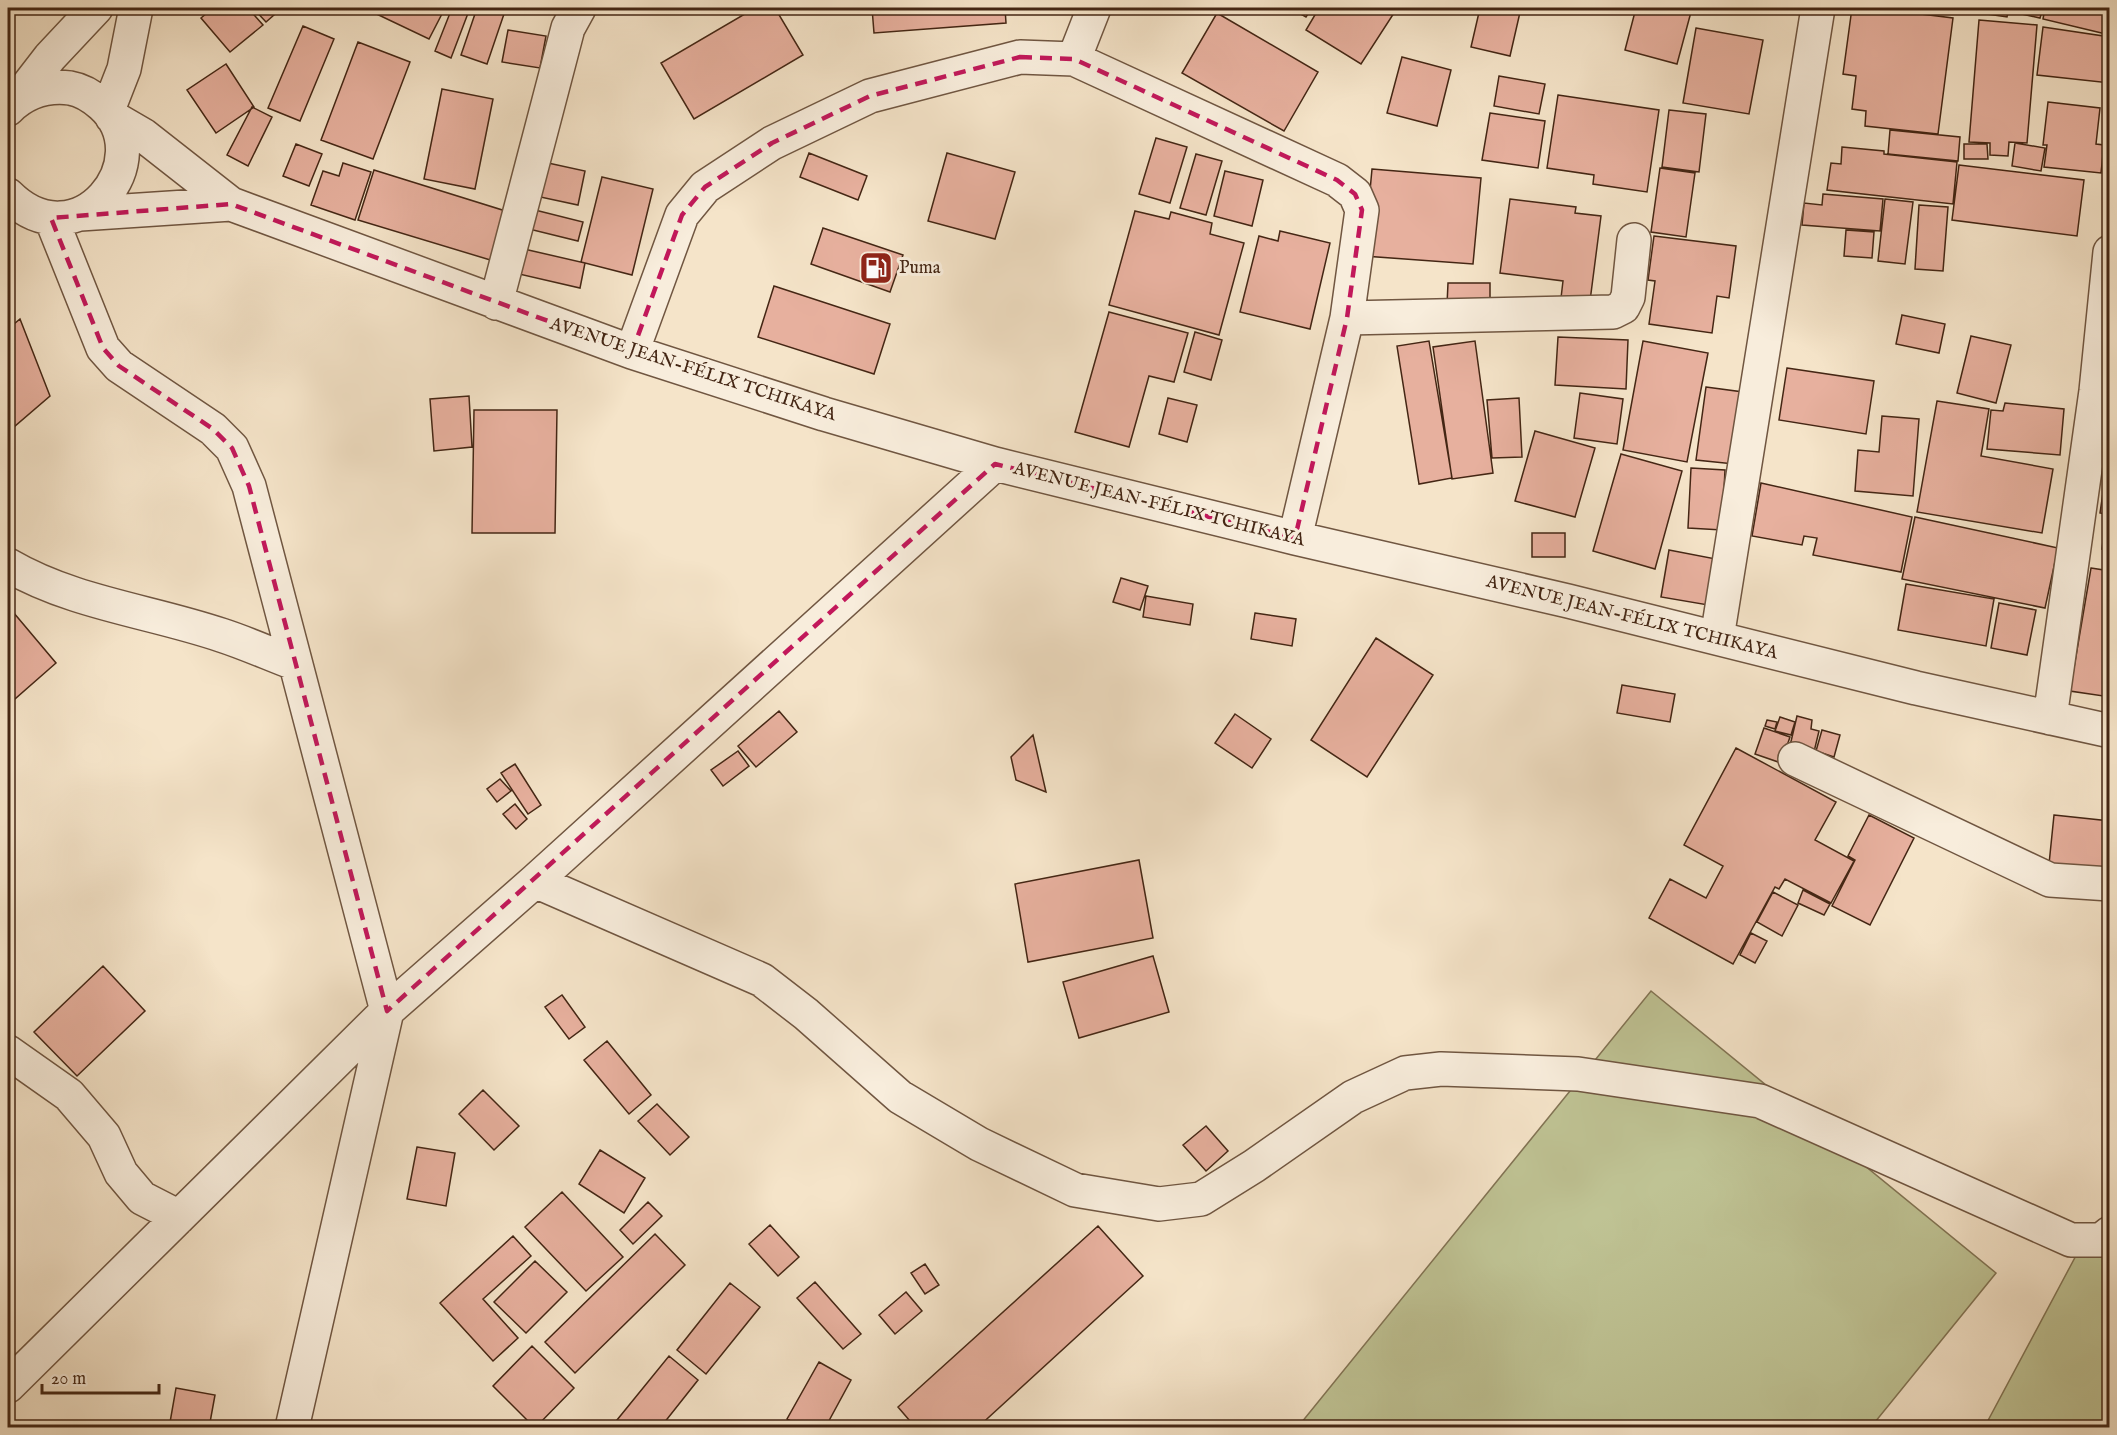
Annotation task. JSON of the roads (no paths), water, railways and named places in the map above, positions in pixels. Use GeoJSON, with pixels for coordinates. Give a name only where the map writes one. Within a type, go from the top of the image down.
{"type":"FeatureCollection","features":[{"type":"Feature","properties":{"kind":"street"},"geometry":{"type":"LineString","coordinates":[[12,105],[50,57],[96,8]]}},
{"type":"Feature","properties":{"kind":"street"},"geometry":{"type":"LineString","coordinates":[[8,195],[18,206],[44,216],[100,202],[114,184],[122,162],[121,139],[110,113],[124,69],[136,8]]}},
{"type":"Feature","properties":{"kind":"street"},"geometry":{"type":"LineString","coordinates":[[496,303],[568,28],[579,8]]}},
{"type":"Feature","properties":{"kind":"street"},"geometry":{"type":"LineString","coordinates":[[1074,58],[1094,8]]}},
{"type":"Feature","properties":{"kind":"street"},"geometry":{"type":"LineString","coordinates":[[1717,638],[1818,8]]}},
{"type":"Feature","properties":{"kind":"street"},"geometry":{"type":"LineString","coordinates":[[632,352],[682,215],[705,187],[715,180],[772,143],[870,96],[1020,57],[1074,58],[1337,180],[1355,194],[1362,210],[1347,318],[1295,538]]}},
{"type":"Feature","properties":{"kind":"street","name":"AVENUE JEAN-FÉLIX TCHIKAYA"},"geometry":{"type":"LineString","coordinates":[[12,105],[34,91],[54,86],[74,88],[93,97],[110,113],[143,135],[231,204],[632,352],[824,414],[995,464],[1295,538],[1568,601],[1916,688],[2109,731]]}},
{"type":"Feature","properties":{"kind":"street","name":"AVENUE JEAN-FÉLIX TCHIKAYA"},"geometry":{"type":"LineString","coordinates":[[44,216],[231,204]]}},
{"type":"Feature","properties":{"kind":"street"},"geometry":{"type":"LineString","coordinates":[[44,216],[103,348],[119,366],[213,429],[232,448],[249,486],[387,1011],[292,1428]]}},
{"type":"Feature","properties":{"kind":"street"},"geometry":{"type":"LineString","coordinates":[[1347,318],[1613,312],[1623,307],[1628,297],[1634,240]]}},
{"type":"Feature","properties":{"kind":"street"},"geometry":{"type":"LineString","coordinates":[[2050,718],[2097,392],[2109,252]]}},
{"type":"Feature","properties":{"kind":"street"},"geometry":{"type":"LineString","coordinates":[[8,1386],[387,1011],[535,881],[995,464]]}},
{"type":"Feature","properties":{"kind":"street"},"geometry":{"type":"LineString","coordinates":[[8,565],[33,580],[120,608],[221,635],[294,663]]}},
{"type":"Feature","properties":{"kind":"street"},"geometry":{"type":"LineString","coordinates":[[1795,759],[2050,880],[2109,884]]}},
{"type":"Feature","properties":{"kind":"street"},"geometry":{"type":"LineString","coordinates":[[535,881],[762,980],[806,1014],[900,1097],[979,1144],[1075,1190],[1158,1204],[1201,1199],[1254,1166],[1353,1097],[1405,1073],[1442,1069],[1578,1074],[1760,1101],[2071,1240],[2101,1240],[2109,1233]]}},
{"type":"Feature","properties":{"kind":"street"},"geometry":{"type":"LineString","coordinates":[[8,1052],[69,1095],[104,1136],[121,1173],[142,1198],[179,1217]]}},
{"type":"Feature","properties":{"kind":"place","name":"Puma"},"geometry":{"type":"Point","coordinates":[876,268]}}]}
